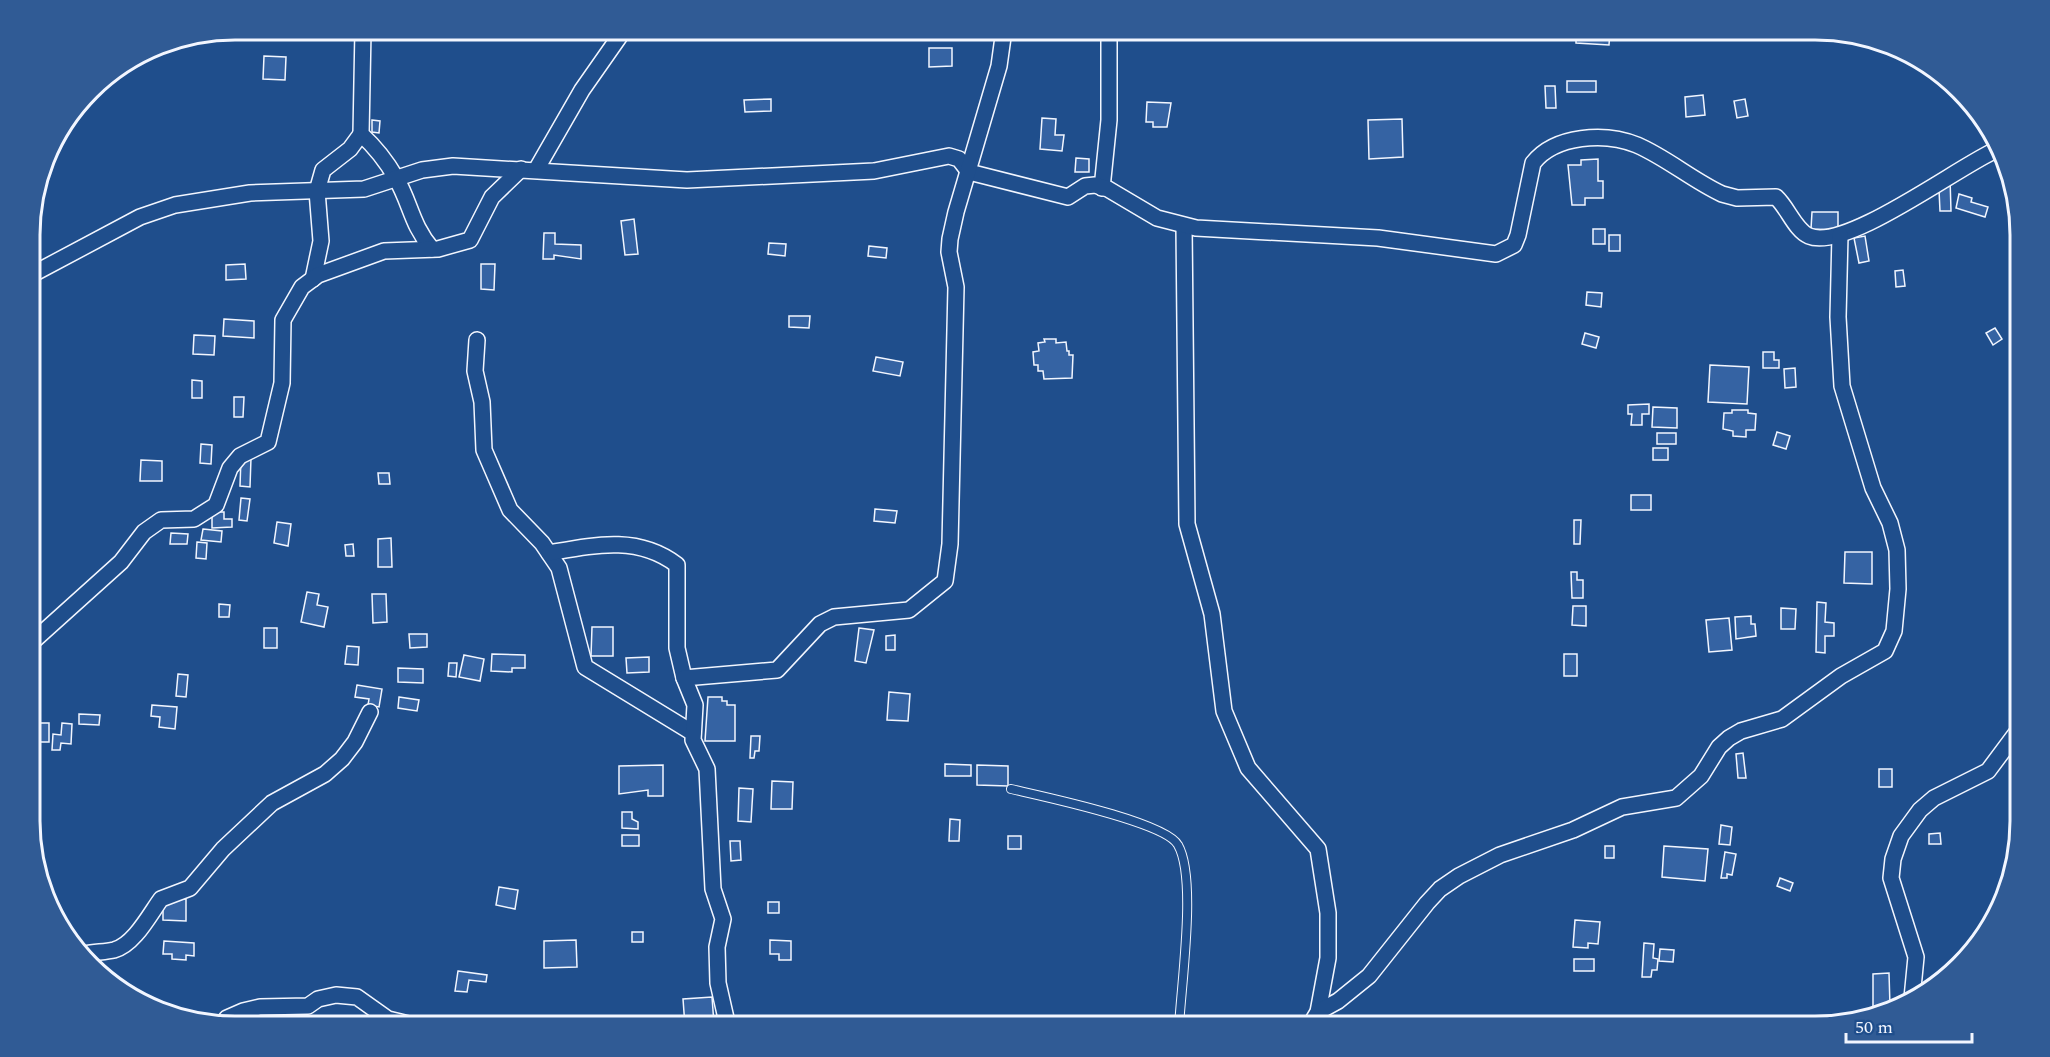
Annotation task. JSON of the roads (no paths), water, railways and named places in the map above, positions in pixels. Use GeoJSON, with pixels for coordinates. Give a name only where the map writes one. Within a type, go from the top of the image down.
{"type":"FeatureCollection","features":[{"type":"Feature","properties":{"kind":"street"},"geometry":{"type":"LineString","coordinates":[[1102,188],[1109,120],[1109,40]]}},
{"type":"Feature","properties":{"kind":"street"},"geometry":{"type":"LineString","coordinates":[[313,279],[321,241],[317,191],[323,170],[351,148],[361,134],[363,41]]}},
{"type":"Feature","properties":{"kind":"street"},"geometry":{"type":"LineString","coordinates":[[40,635],[121,562],[144,532],[160,520],[194,519],[216,505],[230,468],[240,456],[268,442],[282,383],[283,320],[302,287],[313,279],[384,251],[432,249],[470,240],[492,197],[529,169],[616,41]]}},
{"type":"Feature","properties":{"kind":"street"},"geometry":{"type":"LineString","coordinates":[[684,678],[777,670],[820,624],[834,616],[909,610],[945,581],[950,544],[956,287],[949,252],[956,212],[999,66],[1003,41]]}},
{"type":"Feature","properties":{"kind":"street"},"geometry":{"type":"LineString","coordinates":[[361,134],[373,145],[397,179],[418,232],[432,249]]}},
{"type":"Feature","properties":{"kind":"street"},"geometry":{"type":"LineString","coordinates":[[41,270],[140,217],[175,206],[250,193],[364,189],[422,170],[453,166],[687,180],[874,171],[949,156],[959,159],[969,172],[1068,197],[1085,186],[1102,188],[1157,218],[1184,226],[1219,231],[1378,238],[1481,254],[1496,254],[1514,245],[1533,163],[1540,153],[1564,141],[1592,139],[1634,144],[1729,196],[1776,197],[1803,232],[1822,239],[1840,235],[1906,202],[1991,153]]}},
{"type":"Feature","properties":{"kind":"street"},"geometry":{"type":"LineString","coordinates":[[1184,226],[1187,524],[1212,614],[1224,711],[1248,768],[1318,849],[1328,913],[1328,958],[1316,1016]]}},
{"type":"Feature","properties":{"kind":"street"},"geometry":{"type":"LineString","coordinates":[[1318,1012],[1338,1001],[1369,976],[1427,903],[1440,889],[1459,876],[1500,855],[1573,830],[1622,807],[1677,798],[1701,777],[1719,747],[1729,738],[1742,731],[1782,719],[1841,676],[1885,651],[1894,631],[1898,589],[1897,550],[1890,523],[1873,488],[1842,386],[1838,317],[1840,235]]}},
{"type":"Feature","properties":{"kind":"street"},"geometry":{"type":"LineString","coordinates":[[477,340],[475,370],[482,402],[484,450],[510,510],[549,553],[559,568],[585,667],[693,733]]}},
{"type":"Feature","properties":{"kind":"street"},"geometry":{"type":"LineString","coordinates":[[549,553],[607,542],[660,552],[678,565],[677,648],[684,678],[695,705],[693,740],[706,769],[712,889],[723,919],[717,947],[718,983],[726,1016]]}},
{"type":"Feature","properties":{"kind":"street"},"geometry":{"type":"LineString","coordinates":[[92,953],[116,950],[122,946],[152,917],[162,899],[190,888],[223,849],[272,803],[325,774],[342,759],[355,742],[370,712]]}},
{"type":"Feature","properties":{"kind":"street"},"geometry":{"type":"LineString","coordinates":[[1913,990],[1916,957],[1891,878],[1893,859],[1901,836],[1920,810],[1934,798],[1988,771],[2009,743]]}},
{"type":"Feature","properties":{"kind":"street"},"geometry":{"type":"LineString","coordinates":[[230,1016],[260,1008],[308,1006],[318,999],[336,994],[357,997],[384,1016]]}},
{"type":"Feature","properties":{"kind":"lane"},"geometry":{"type":"LineString","coordinates":[[1011,789],[1141,823],[1167,833],[1178,843],[1186,880],[1180,1016]]}}]}
